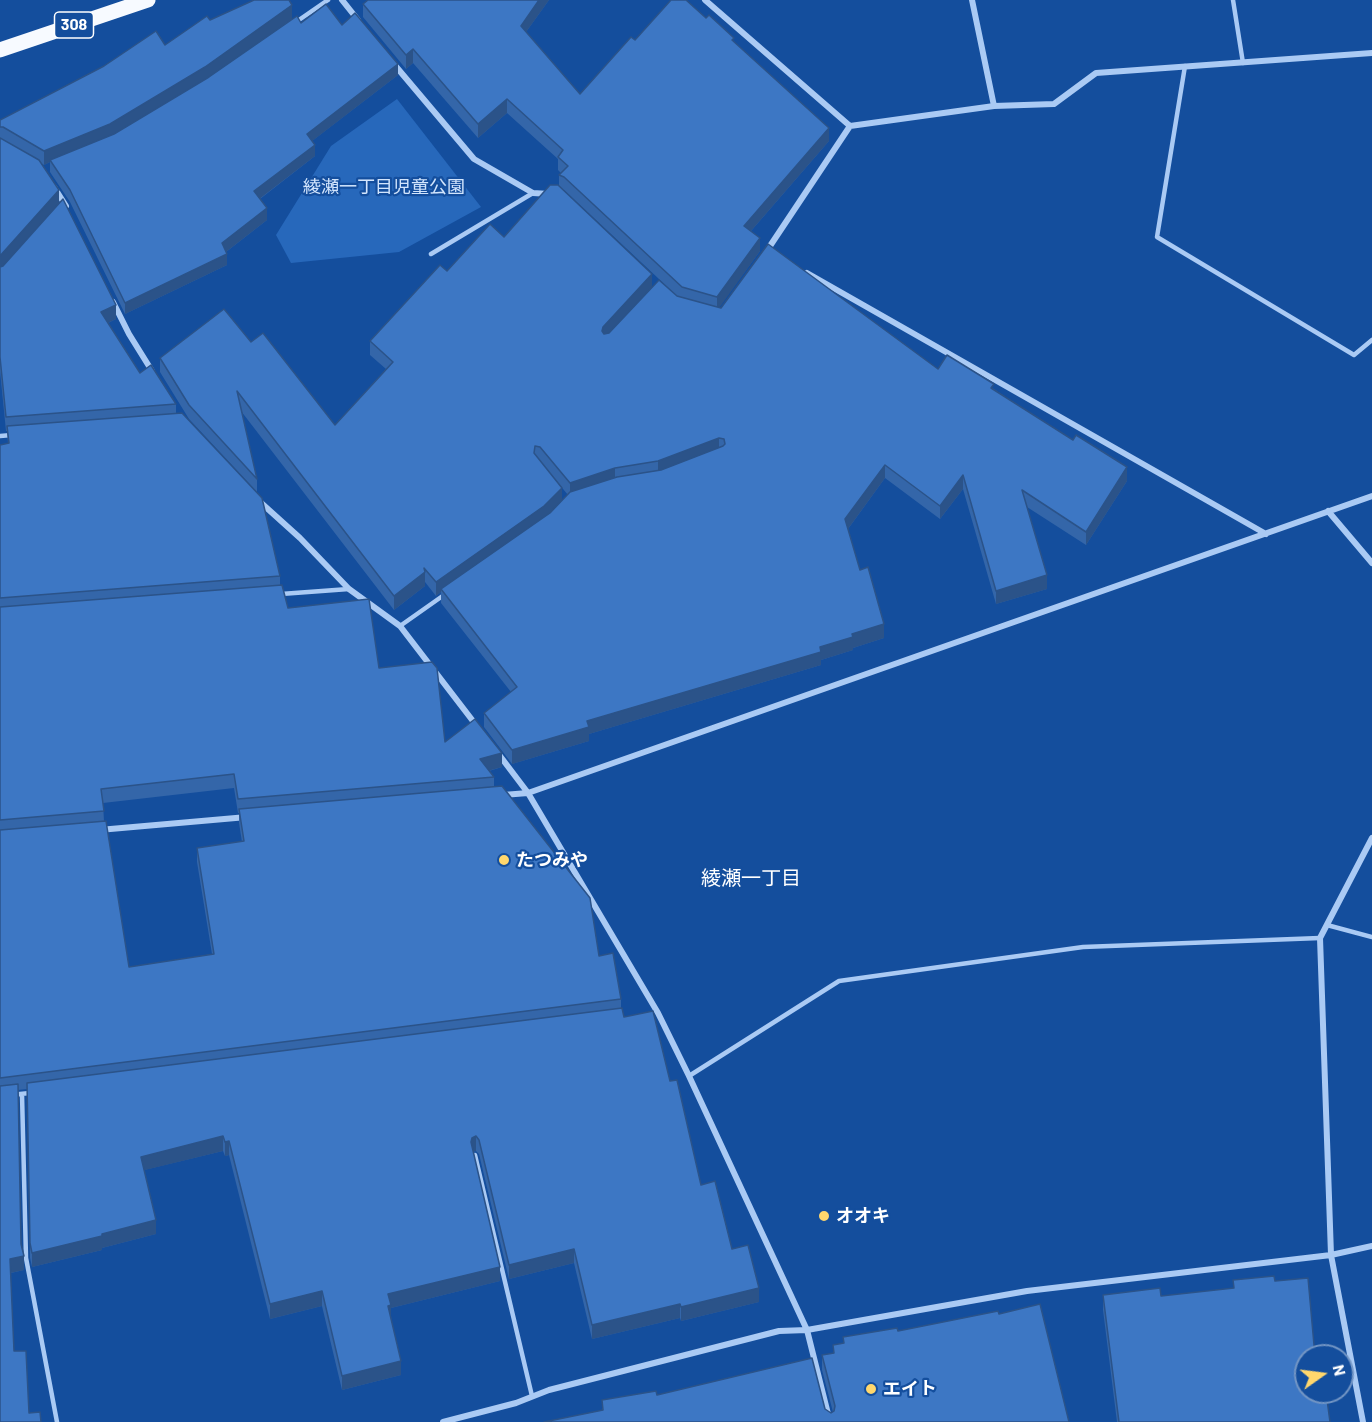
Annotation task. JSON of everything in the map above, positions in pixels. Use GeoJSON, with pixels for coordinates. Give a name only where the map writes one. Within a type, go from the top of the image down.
{"type":"FeatureCollection","features":[{"type":"Feature","properties":{"kind":"main road","name":"308"},"geometry":{"type":"LineString","coordinates":[[0,50],[148,0]]}},
{"type":"Feature","properties":{"kind":"street"},"geometry":{"type":"LineString","coordinates":[[342,0],[363,26]]}},
{"type":"Feature","properties":{"kind":"street"},"geometry":{"type":"LineString","coordinates":[[705,0],[850,126]]}},
{"type":"Feature","properties":{"kind":"street"},"geometry":{"type":"LineString","coordinates":[[972,0],[994,106]]}},
{"type":"Feature","properties":{"kind":"street"},"geometry":{"type":"LineString","coordinates":[[760,260],[850,126],[994,106],[1054,104],[1096,73],[1372,53]]}},
{"type":"Feature","properties":{"kind":"street"},"geometry":{"type":"LineString","coordinates":[[390,60],[474,159],[533,193],[560,194]]}},
{"type":"Feature","properties":{"kind":"street"},"geometry":{"type":"LineString","coordinates":[[49,178],[70,214]]}},
{"type":"Feature","properties":{"kind":"street"},"geometry":{"type":"LineString","coordinates":[[767,251],[777,257]]}},
{"type":"Feature","properties":{"kind":"street"},"geometry":{"type":"LineString","coordinates":[[798,268],[1266,534]]}},
{"type":"Feature","properties":{"kind":"street"},"geometry":{"type":"LineString","coordinates":[[110,294],[129,334],[154,375]]}},
{"type":"Feature","properties":{"kind":"street"},"geometry":{"type":"LineString","coordinates":[[254,495],[349,589],[400,626],[478,728]]}},
{"type":"Feature","properties":{"kind":"street"},"geometry":{"type":"LineString","coordinates":[[501,795],[528,792],[1372,496]]}},
{"type":"Feature","properties":{"kind":"street"},"geometry":{"type":"LineString","coordinates":[[1328,511],[1372,563]]}},
{"type":"Feature","properties":{"kind":"street"},"geometry":{"type":"LineString","coordinates":[[493,746],[528,792],[658,1013],[807,1330],[830,1422]]}},
{"type":"Feature","properties":{"kind":"street"},"geometry":{"type":"LineString","coordinates":[[95,830],[250,817]]}},
{"type":"Feature","properties":{"kind":"street"},"geometry":{"type":"LineString","coordinates":[[1363,1422],[1331,1255],[1320,938],[1372,838]]}},
{"type":"Feature","properties":{"kind":"street"},"geometry":{"type":"LineString","coordinates":[[443,1422],[516,1403],[549,1390],[779,1331],[807,1330],[1027,1291],[1331,1255],[1372,1246]]}},
{"type":"Feature","properties":{"kind":"lane"},"geometry":{"type":"LineString","coordinates":[[291,26],[328,0]]}},
{"type":"Feature","properties":{"kind":"lane"},"geometry":{"type":"LineString","coordinates":[[1233,0],[1243,63]]}},
{"type":"Feature","properties":{"kind":"lane"},"geometry":{"type":"LineString","coordinates":[[1185,66],[1157,237],[1354,356],[1372,340]]}},
{"type":"Feature","properties":{"kind":"lane"},"geometry":{"type":"LineString","coordinates":[[431,254],[533,193]]}},
{"type":"Feature","properties":{"kind":"lane"},"geometry":{"type":"LineString","coordinates":[[58,212],[65,204]]}},
{"type":"Feature","properties":{"kind":"lane"},"geometry":{"type":"LineString","coordinates":[[0,436],[23,434]]}},
{"type":"Feature","properties":{"kind":"lane"},"geometry":{"type":"LineString","coordinates":[[279,594],[349,589]]}},
{"type":"Feature","properties":{"kind":"lane"},"geometry":{"type":"LineString","coordinates":[[400,626],[449,592]]}},
{"type":"Feature","properties":{"kind":"lane"},"geometry":{"type":"LineString","coordinates":[[1327,925],[1372,937]]}},
{"type":"Feature","properties":{"kind":"lane"},"geometry":{"type":"LineString","coordinates":[[689,1076],[839,981],[1083,947],[1320,938]]}},
{"type":"Feature","properties":{"kind":"lane"},"geometry":{"type":"LineString","coordinates":[[646,1015],[658,1013]]}},
{"type":"Feature","properties":{"kind":"lane"},"geometry":{"type":"LineString","coordinates":[[0,1096],[34,1093]]}},
{"type":"Feature","properties":{"kind":"lane"},"geometry":{"type":"LineString","coordinates":[[22,1094],[26,1258],[57,1422]]}},
{"type":"Feature","properties":{"kind":"lane"},"geometry":{"type":"LineString","coordinates":[[474,1155],[532,1396]]}},
{"type":"Feature","properties":{"kind":"green space","name":"綾瀬一丁目児童公園"},"geometry":{"type":"Polygon","coordinates":[[[397,99],[481,207],[399,252],[291,263],[276,235],[331,146],[397,99]]]}},
{"type":"Feature","properties":{"kind":"building"},"geometry":{"type":"Polygon","coordinates":[[[254,0],[289,0],[292,5],[205,67],[110,124],[44,151],[0,127],[0,120],[104,66],[156,31],[165,45],[207,16],[210,20],[254,0]]]}},
{"type":"Feature","properties":{"kind":"building"},"geometry":{"type":"Polygon","coordinates":[[[368,0],[539,0],[521,26],[580,94],[631,37],[635,40],[671,0],[686,0],[706,18],[709,15],[734,38],[732,40],[829,128],[744,226],[760,238],[717,297],[682,287],[564,177],[559,175],[568,166],[558,157],[563,150],[507,99],[478,124],[413,49],[406,55],[363,4],[368,0]]]}},
{"type":"Feature","properties":{"kind":"building"},"geometry":{"type":"Polygon","coordinates":[[[326,4],[342,25],[355,13],[398,64],[307,134],[315,145],[254,191],[267,208],[222,243],[227,254],[125,303],[70,190],[50,160],[114,134],[209,77],[297,16],[301,23],[326,4]]]}},
{"type":"Feature","properties":{"kind":"building"},"geometry":{"type":"Polygon","coordinates":[[[0,138],[39,160],[59,190],[0,256],[0,138]]]}},
{"type":"Feature","properties":{"kind":"building"},"geometry":{"type":"Polygon","coordinates":[[[550,185],[558,185],[652,274],[603,327],[604,334],[609,333],[659,280],[677,296],[721,308],[768,244],[938,369],[947,355],[994,384],[991,388],[1073,440],[1076,435],[1127,467],[1086,532],[1022,490],[1047,575],[996,591],[963,475],[940,506],[885,465],[845,519],[860,570],[868,567],[884,624],[820,647],[821,652],[587,721],[589,727],[512,750],[484,713],[517,687],[441,589],[550,513],[570,492],[617,477],[661,470],[723,446],[724,439],[719,438],[658,461],[615,468],[570,483],[540,447],[535,446],[534,453],[562,488],[544,506],[436,582],[424,568],[425,572],[394,596],[237,391],[257,479],[189,405],[160,358],[224,309],[251,342],[263,333],[335,425],[393,362],[370,341],[440,265],[447,271],[490,224],[504,237],[550,185]]]}},
{"type":"Feature","properties":{"kind":"building"},"geometry":{"type":"Polygon","coordinates":[[[63,199],[116,305],[101,312],[140,373],[151,365],[176,404],[6,417],[0,357],[0,267],[63,199]]]}},
{"type":"Feature","properties":{"kind":"building"},"geometry":{"type":"Polygon","coordinates":[[[182,413],[262,498],[280,576],[0,598],[0,445],[9,443],[7,426],[182,413]]]}},
{"type":"Feature","properties":{"kind":"building"},"geometry":{"type":"Polygon","coordinates":[[[282,585],[288,608],[369,599],[379,668],[432,662],[437,668],[445,742],[475,719],[502,753],[480,759],[494,777],[238,799],[234,774],[101,789],[104,811],[0,820],[0,607],[282,585]]]}},
{"type":"Feature","properties":{"kind":"building"},"geometry":{"type":"Polygon","coordinates":[[[502,786],[590,898],[599,956],[613,953],[621,999],[0,1078],[0,830],[106,821],[129,967],[214,954],[197,848],[244,841],[239,809],[502,786]]]}},
{"type":"Feature","properties":{"kind":"building"},"geometry":{"type":"Polygon","coordinates":[[[622,1008],[624,1017],[653,1011],[670,1081],[677,1080],[701,1185],[715,1181],[732,1249],[748,1245],[759,1288],[592,1325],[574,1249],[509,1265],[479,1140],[476,1136],[471,1142],[500,1267],[388,1294],[391,1305],[388,1306],[401,1361],[342,1376],[322,1291],[270,1304],[229,1141],[225,1142],[223,1136],[141,1157],[156,1220],[32,1253],[27,1083],[622,1008]]]}},
{"type":"Feature","properties":{"kind":"building"},"geometry":{"type":"Polygon","coordinates":[[[18,1084],[21,1244],[24,1256],[10,1259],[14,1351],[26,1351],[29,1413],[40,1412],[41,1422],[0,1422],[0,1086],[18,1084]]]}},
{"type":"Feature","properties":{"kind":"building"},"geometry":{"type":"Polygon","coordinates":[[[1274,1276],[1275,1281],[1308,1278],[1314,1344],[1294,1344],[1294,1404],[1328,1404],[1330,1422],[1119,1422],[1103,1295],[1160,1288],[1161,1296],[1234,1288],[1233,1280],[1274,1276]]]}},
{"type":"Feature","properties":{"kind":"building"},"geometry":{"type":"Polygon","coordinates":[[[1040,1304],[1069,1422],[544,1422],[603,1410],[602,1400],[656,1391],[657,1395],[812,1358],[825,1409],[831,1413],[835,1406],[822,1355],[834,1353],[833,1345],[844,1343],[843,1337],[897,1328],[898,1331],[998,1311],[999,1314],[1040,1304]]]}},
{"type":"Feature","properties":{"kind":"place","name":"たつみや"},"geometry":{"type":"Point","coordinates":[504,860]}},
{"type":"Feature","properties":{"kind":"place","name":"オオキ"},"geometry":{"type":"Point","coordinates":[824,1216]}},
{"type":"Feature","properties":{"kind":"place","name":"エイト"},"geometry":{"type":"Point","coordinates":[871,1389]}},
{"type":"Feature","properties":{"kind":"district","name":"綾瀬一丁目"},"geometry":{"type":"Point","coordinates":[751,878]}}]}
